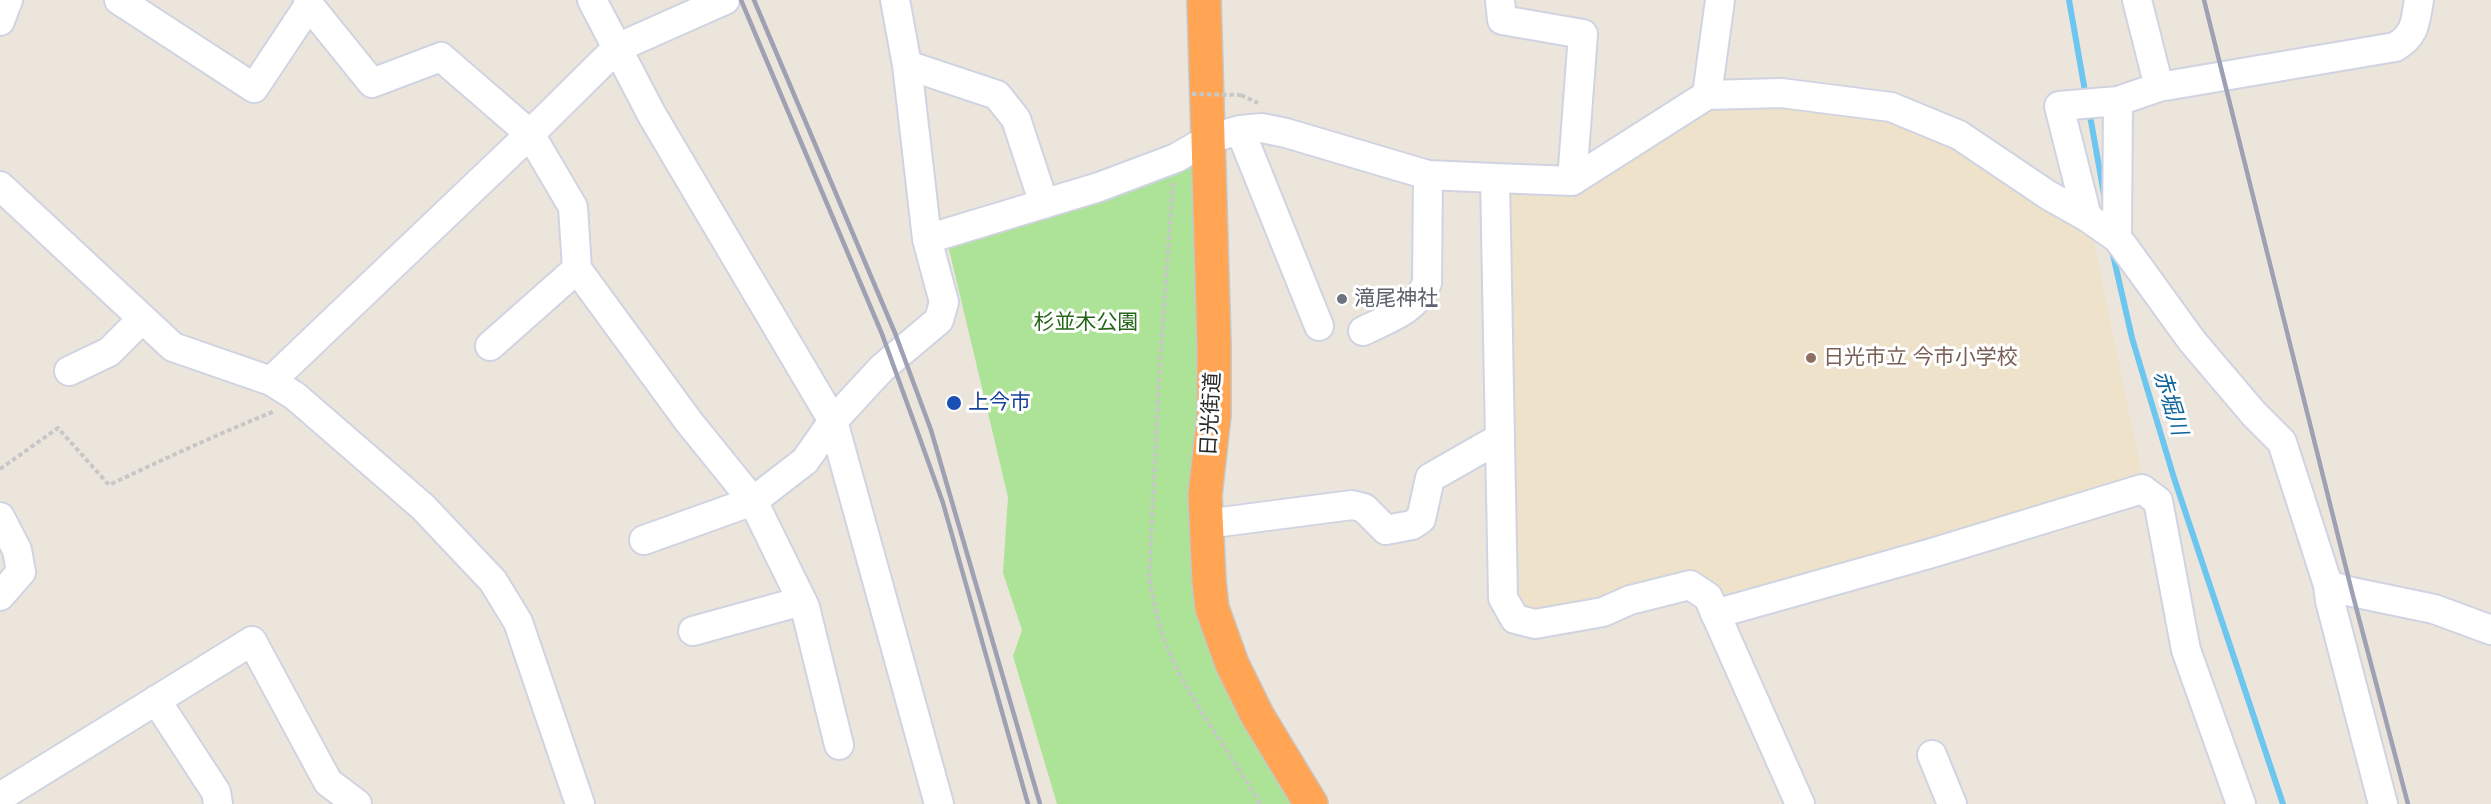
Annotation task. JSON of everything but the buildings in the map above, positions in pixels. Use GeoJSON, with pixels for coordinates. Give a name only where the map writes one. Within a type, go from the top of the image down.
{"type":"FeatureCollection","features":[{"type":"Feature","properties":{"kind":"highway","name":"日光街道"},"geometry":{"type":"LineString","coordinates":[[1204,0],[1214,403],[1205,495],[1212,608],[1232,664],[1257,715],[1311,804]]}},
{"type":"Feature","properties":{"kind":"street"},"geometry":{"type":"LineString","coordinates":[[0,21],[8,0]]}},
{"type":"Feature","properties":{"kind":"street"},"geometry":{"type":"LineString","coordinates":[[119,0],[254,88],[308,3],[372,83],[441,57],[530,134],[573,207],[577,268],[689,422],[753,501],[802,601],[838,745]]}},
{"type":"Feature","properties":{"kind":"street"},"geometry":{"type":"LineString","coordinates":[[592,0],[652,115],[833,421],[939,804]]}},
{"type":"Feature","properties":{"kind":"street"},"geometry":{"type":"LineString","coordinates":[[271,381],[617,48],[725,0]]}},
{"type":"Feature","properties":{"kind":"street"},"geometry":{"type":"LineString","coordinates":[[644,540],[753,501],[805,461],[833,421],[882,368],[939,321],[944,302],[927,239],[907,66],[895,0]]}},
{"type":"Feature","properties":{"kind":"street"},"geometry":{"type":"LineString","coordinates":[[1500,0],[1502,20],[1583,34],[1572,181]]}},
{"type":"Feature","properties":{"kind":"street"},"geometry":{"type":"LineString","coordinates":[[1707,94],[1720,0]]}},
{"type":"Feature","properties":{"kind":"street"},"geometry":{"type":"LineString","coordinates":[[2137,0],[2159,87]]}},
{"type":"Feature","properties":{"kind":"street"},"geometry":{"type":"LineString","coordinates":[[2087,218],[2059,106],[2110,102],[2159,87],[2395,47],[2408,40],[2414,30],[2419,0]]}},
{"type":"Feature","properties":{"kind":"street"},"geometry":{"type":"LineString","coordinates":[[907,66],[997,95],[1016,119],[1044,204]]}},
{"type":"Feature","properties":{"kind":"street"},"geometry":{"type":"LineString","coordinates":[[927,239],[1099,187],[1176,158],[1209,139],[1240,130],[1262,128],[1286,133],[1428,175],[1572,181],[1707,94],[1781,93],[1891,107],[1959,135],[2116,238],[2161,295],[2192,341],[2254,414],[2282,442],[2328,585],[2330,601],[2383,804]]}},
{"type":"Feature","properties":{"kind":"street"},"geometry":{"type":"LineString","coordinates":[[2110,102],[2116,238]]}},
{"type":"Feature","properties":{"kind":"street"},"geometry":{"type":"LineString","coordinates":[[1240,130],[1319,326]]}},
{"type":"Feature","properties":{"kind":"street"},"geometry":{"type":"LineString","coordinates":[[1363,331],[1406,309],[1420,298],[1427,284],[1428,175]]}},
{"type":"Feature","properties":{"kind":"street"},"geometry":{"type":"LineString","coordinates":[[1496,178],[1503,598],[1515,619],[1534,624],[1603,612],[1630,600],[1690,585],[1708,597],[1800,804]]}},
{"type":"Feature","properties":{"kind":"street"},"geometry":{"type":"LineString","coordinates":[[0,186],[172,347],[271,381],[295,396],[423,507],[493,581],[518,622],[580,804]]}},
{"type":"Feature","properties":{"kind":"street"},"geometry":{"type":"LineString","coordinates":[[490,346],[577,268]]}},
{"type":"Feature","properties":{"kind":"street"},"geometry":{"type":"LineString","coordinates":[[69,371],[109,352],[142,320]]}},
{"type":"Feature","properties":{"kind":"street"},"geometry":{"type":"LineString","coordinates":[[1206,524],[1352,505],[1364,508],[1386,530],[1412,525],[1421,519],[1430,478],[1500,438]]}},
{"type":"Feature","properties":{"kind":"street"},"geometry":{"type":"LineString","coordinates":[[1715,614],[1932,553],[2142,489],[2158,501],[2186,650],[2241,804]]}},
{"type":"Feature","properties":{"kind":"street"},"geometry":{"type":"LineString","coordinates":[[0,517],[17,550],[21,572],[0,596]]}},
{"type":"Feature","properties":{"kind":"street"},"geometry":{"type":"LineString","coordinates":[[2328,585],[2434,609],[2491,630]]}},
{"type":"Feature","properties":{"kind":"street"},"geometry":{"type":"LineString","coordinates":[[693,631],[802,601]]}},
{"type":"Feature","properties":{"kind":"street"},"geometry":{"type":"LineString","coordinates":[[15,796],[156,700],[252,641],[328,782],[357,804]]}},
{"type":"Feature","properties":{"kind":"street"},"geometry":{"type":"LineString","coordinates":[[156,700],[216,792],[218,804]]}},
{"type":"Feature","properties":{"kind":"street"},"geometry":{"type":"LineString","coordinates":[[1932,755],[1952,804]]}},
{"type":"Feature","properties":{"kind":"path"},"geometry":{"type":"LineString","coordinates":[[1192,94],[1241,95]]}},
{"type":"Feature","properties":{"kind":"path"},"geometry":{"type":"LineString","coordinates":[[1176,158],[1162,337],[1149,578],[1156,613],[1168,650],[1193,698],[1239,766],[1260,804]]}},
{"type":"Feature","properties":{"kind":"path"},"geometry":{"type":"LineString","coordinates":[[0,469],[58,428],[110,485],[201,441],[283,408],[295,396]]}},
{"type":"Feature","properties":{"kind":"shaded area","name":"日光市立 今市小学校"},"geometry":{"type":"Polygon","coordinates":[[[1787,105],[1891,120],[1960,146],[2013,181],[2094,242],[2142,475],[1719,604],[1716,588],[1532,616],[1507,592],[1503,191],[1711,107],[1787,105]]]}},
{"type":"Feature","properties":{"kind":"green space","name":"杉並木公園"},"geometry":{"type":"Polygon","coordinates":[[[1202,151],[1197,534],[1305,804],[1057,804],[1013,656],[1022,630],[1003,573],[1008,497],[948,245],[1202,151]]]}},
{"type":"Feature","properties":{"kind":"waterway","name":"赤堀川"},"geometry":{"type":"LineString","coordinates":[[2069,0],[2086,97]]}},
{"type":"Feature","properties":{"kind":"waterway","name":"赤堀川"},"geometry":{"type":"LineString","coordinates":[[2089,110],[2105,200]]}},
{"type":"Feature","properties":{"kind":"waterway","name":"赤堀川"},"geometry":{"type":"LineString","coordinates":[[2111,246],[2132,338],[2174,478],[2283,804]]}},
{"type":"Feature","properties":{"kind":"railway"},"geometry":{"type":"LineString","coordinates":[[741,0],[882,334],[943,503],[1028,804]]}},
{"type":"Feature","properties":{"kind":"railway"},"geometry":{"type":"LineString","coordinates":[[754,0],[895,333],[931,430],[1040,804]]}},
{"type":"Feature","properties":{"kind":"railway"},"geometry":{"type":"LineString","coordinates":[[2204,0],[2352,592],[2408,804]]}},
{"type":"Feature","properties":{"kind":"place","name":"滝尾神社"},"geometry":{"type":"Point","coordinates":[1342,299]}},
{"type":"Feature","properties":{"kind":"place","name":"日光市立 今市小学校"},"geometry":{"type":"Point","coordinates":[1811,358]}},
{"type":"Feature","properties":{"kind":"place","name":"上今市"},"geometry":{"type":"Point","coordinates":[954,403]}}]}
